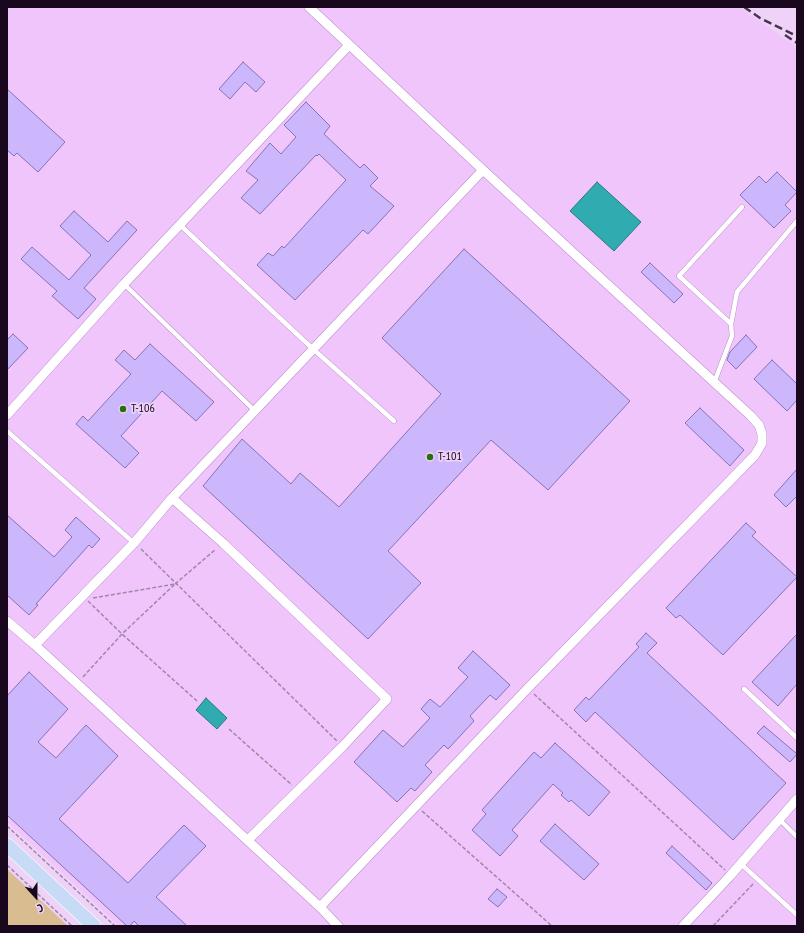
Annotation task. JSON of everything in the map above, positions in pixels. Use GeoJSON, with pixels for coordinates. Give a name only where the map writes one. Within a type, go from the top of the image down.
{"type":"FeatureCollection","features":[{"type":"Feature","properties":{"kind":"main road"},"geometry":{"type":"LineString","coordinates":[[7,845],[94,926]]}},
{"type":"Feature","properties":{"kind":"street"},"geometry":{"type":"LineString","coordinates":[[309,7],[483,170],[751,416],[759,425],[762,434],[762,443],[755,455],[528,688],[320,907]]}},
{"type":"Feature","properties":{"kind":"street"},"geometry":{"type":"LineString","coordinates":[[7,415],[124,284],[349,45]]}},
{"type":"Feature","properties":{"kind":"street"},"geometry":{"type":"LineString","coordinates":[[35,645],[134,543],[172,498],[483,170]]}},
{"type":"Feature","properties":{"kind":"street"},"geometry":{"type":"LineString","coordinates":[[172,498],[223,542],[387,699],[343,746],[248,840]]}},
{"type":"Feature","properties":{"kind":"street"},"geometry":{"type":"LineString","coordinates":[[7,621],[248,840],[320,907],[338,926]]}},
{"type":"Feature","properties":{"kind":"street"},"geometry":{"type":"LineString","coordinates":[[683,926],[741,864],[797,799]]}},
{"type":"Feature","properties":{"kind":"lane"},"geometry":{"type":"LineString","coordinates":[[731,324],[679,276],[742,207]]}},
{"type":"Feature","properties":{"kind":"lane"},"geometry":{"type":"LineString","coordinates":[[714,383],[732,336],[731,324],[737,292],[797,221]]}},
{"type":"Feature","properties":{"kind":"lane"},"geometry":{"type":"LineString","coordinates":[[180,225],[313,349],[394,421]]}},
{"type":"Feature","properties":{"kind":"lane"},"geometry":{"type":"LineString","coordinates":[[124,284],[256,411]]}},
{"type":"Feature","properties":{"kind":"lane"},"geometry":{"type":"LineString","coordinates":[[7,431],[134,543]]}},
{"type":"Feature","properties":{"kind":"lane"},"geometry":{"type":"LineString","coordinates":[[744,689],[797,738]]}},
{"type":"Feature","properties":{"kind":"lane"},"geometry":{"type":"LineString","coordinates":[[780,820],[797,837]]}},
{"type":"Feature","properties":{"kind":"lane"},"geometry":{"type":"LineString","coordinates":[[741,864],[797,915]]}},
{"type":"Feature","properties":{"kind":"path"},"geometry":{"type":"LineString","coordinates":[[77,684],[122,634],[175,584],[223,542]]}},
{"type":"Feature","properties":{"kind":"path"},"geometry":{"type":"LineString","coordinates":[[134,543],[343,746]]}},
{"type":"Feature","properties":{"kind":"path"},"geometry":{"type":"LineString","coordinates":[[175,584],[86,599],[122,634],[197,701]]}},
{"type":"Feature","properties":{"kind":"path"},"geometry":{"type":"LineString","coordinates":[[528,688],[730,876]]}},
{"type":"Feature","properties":{"kind":"path"},"geometry":{"type":"LineString","coordinates":[[229,729],[298,790]]}},
{"type":"Feature","properties":{"kind":"path"},"geometry":{"type":"LineString","coordinates":[[416,806],[552,926]]}},
{"type":"Feature","properties":{"kind":"path"},"geometry":{"type":"LineString","coordinates":[[7,826],[116,926]]}},
{"type":"Feature","properties":{"kind":"path"},"geometry":{"type":"LineString","coordinates":[[7,865],[72,926]]}},
{"type":"Feature","properties":{"kind":"path"},"geometry":{"type":"LineString","coordinates":[[714,926],[758,878]]}},
{"type":"Feature","properties":{"kind":"shaded area"},"geometry":{"type":"Polygon","coordinates":[[[7,7],[739,7],[797,47],[797,926],[119,926],[7,822],[7,7]]]}},
{"type":"Feature","properties":{"kind":"shaded area"},"geometry":{"type":"Polygon","coordinates":[[[597,182],[641,222],[614,251],[570,211],[597,182]]]}},
{"type":"Feature","properties":{"kind":"shaded area"},"geometry":{"type":"Polygon","coordinates":[[[206,698],[227,718],[217,729],[196,710],[206,698]]]}},
{"type":"Feature","properties":{"kind":"shaded area"},"geometry":{"type":"Polygon","coordinates":[[[7,869],[68,926],[7,926],[7,869]]]}},
{"type":"Feature","properties":{"kind":"building"},"geometry":{"type":"Polygon","coordinates":[[[243,62],[265,82],[256,92],[245,82],[230,99],[219,89],[243,62]]]}},
{"type":"Feature","properties":{"kind":"building"},"geometry":{"type":"Polygon","coordinates":[[[7,89],[65,142],[38,172],[17,153],[14,156],[7,150],[7,89]]]}},
{"type":"Feature","properties":{"kind":"building"},"geometry":{"type":"Polygon","coordinates":[[[306,102],[330,126],[324,134],[360,168],[364,164],[378,178],[370,186],[394,206],[368,234],[363,230],[295,300],[257,265],[268,253],[273,256],[282,246],[284,248],[346,180],[319,154],[317,156],[316,155],[260,214],[241,198],[258,180],[246,171],[270,143],[281,154],[296,137],[284,125],[306,102]]]}},
{"type":"Feature","properties":{"kind":"building"},"geometry":{"type":"Polygon","coordinates":[[[777,172],[797,192],[785,205],[791,211],[774,228],[740,195],[759,176],[766,183],[777,172]]]}},
{"type":"Feature","properties":{"kind":"building"},"geometry":{"type":"Polygon","coordinates":[[[74,211],[108,242],[127,221],[137,230],[84,288],[96,299],[78,319],[52,296],[57,291],[21,259],[32,247],[69,280],[91,255],[60,226],[74,211]]]}},
{"type":"Feature","properties":{"kind":"building","name":"Т-101"},"geometry":{"type":"Polygon","coordinates":[[[464,249],[630,401],[548,490],[491,440],[388,551],[421,583],[368,639],[203,486],[242,439],[291,484],[300,473],[339,507],[441,394],[382,338],[464,249]]]}},
{"type":"Feature","properties":{"kind":"building"},"geometry":{"type":"Polygon","coordinates":[[[650,263],[683,294],[674,303],[641,272],[650,263]]]}},
{"type":"Feature","properties":{"kind":"building"},"geometry":{"type":"Polygon","coordinates":[[[13,334],[28,348],[7,370],[7,340],[13,334]]]}},
{"type":"Feature","properties":{"kind":"building"},"geometry":{"type":"Polygon","coordinates":[[[746,335],[757,347],[736,369],[727,360],[730,352],[746,335]]]}},
{"type":"Feature","properties":{"kind":"building","name":"Т-106"},"geometry":{"type":"Polygon","coordinates":[[[150,344],[214,402],[196,421],[162,391],[121,436],[139,453],[125,468],[76,424],[83,416],[88,421],[131,374],[115,360],[124,350],[135,360],[150,344]]]}},
{"type":"Feature","properties":{"kind":"building"},"geometry":{"type":"Polygon","coordinates":[[[772,360],[797,384],[797,400],[787,411],[754,379],[772,360]]]}},
{"type":"Feature","properties":{"kind":"building"},"geometry":{"type":"Polygon","coordinates":[[[700,408],[744,450],[730,466],[685,423],[700,408]]]}},
{"type":"Feature","properties":{"kind":"building"},"geometry":{"type":"Polygon","coordinates":[[[797,469],[797,496],[786,507],[774,495],[797,469]]]}},
{"type":"Feature","properties":{"kind":"building"},"geometry":{"type":"Polygon","coordinates":[[[7,515],[54,557],[72,537],[65,530],[76,517],[100,539],[92,548],[89,545],[36,604],[38,605],[29,615],[7,595],[7,515]]]}},
{"type":"Feature","properties":{"kind":"building"},"geometry":{"type":"Polygon","coordinates":[[[746,523],[756,532],[752,536],[797,577],[723,655],[680,615],[676,618],[666,608],[746,523]]]}},
{"type":"Feature","properties":{"kind":"building"},"geometry":{"type":"Polygon","coordinates":[[[646,633],[657,643],[647,653],[786,783],[733,840],[595,712],[586,722],[574,710],[586,697],[589,700],[639,647],[636,644],[646,633]]]}},
{"type":"Feature","properties":{"kind":"building"},"geometry":{"type":"Polygon","coordinates":[[[797,634],[797,684],[778,706],[752,682],[797,634]]]}},
{"type":"Feature","properties":{"kind":"building"},"geometry":{"type":"Polygon","coordinates":[[[473,651],[510,685],[496,700],[490,695],[470,716],[474,721],[448,749],[444,745],[425,765],[432,772],[415,791],[411,788],[397,802],[354,762],[383,730],[403,747],[430,718],[421,709],[430,699],[440,707],[468,677],[458,668],[473,651]]]}},
{"type":"Feature","properties":{"kind":"building"},"geometry":{"type":"Polygon","coordinates":[[[29,672],[68,709],[38,742],[56,758],[86,725],[118,756],[59,819],[128,883],[184,825],[206,846],[156,897],[187,926],[139,926],[134,921],[130,926],[127,926],[7,815],[7,696],[29,672]]]}},
{"type":"Feature","properties":{"kind":"building"},"geometry":{"type":"Polygon","coordinates":[[[764,726],[797,754],[790,762],[757,733],[764,726]]]}},
{"type":"Feature","properties":{"kind":"building"},"geometry":{"type":"Polygon","coordinates":[[[555,743],[610,792],[589,816],[571,800],[569,802],[561,795],[563,793],[553,784],[512,830],[518,836],[500,856],[472,830],[486,814],[482,810],[534,752],[541,758],[555,743]]]}},
{"type":"Feature","properties":{"kind":"building"},"geometry":{"type":"Polygon","coordinates":[[[555,824],[599,864],[584,880],[540,841],[555,824]]]}},
{"type":"Feature","properties":{"kind":"building"},"geometry":{"type":"Polygon","coordinates":[[[672,846],[712,883],[706,890],[666,853],[672,846]]]}},
{"type":"Feature","properties":{"kind":"building"},"geometry":{"type":"Polygon","coordinates":[[[497,889],[507,897],[498,907],[488,899],[497,889]]]}},
{"type":"Feature","properties":{"kind":"railway"},"geometry":{"type":"LineString","coordinates":[[744,7],[760,18],[797,36]]}},
{"type":"Feature","properties":{"kind":"railway"},"geometry":{"type":"LineString","coordinates":[[785,35],[797,43]]}},
{"type":"Feature","properties":{"kind":"place","name":"Т-106"},"geometry":{"type":"Point","coordinates":[123,409]}},
{"type":"Feature","properties":{"kind":"place","name":"Т-101"},"geometry":{"type":"Point","coordinates":[430,457]}}]}
